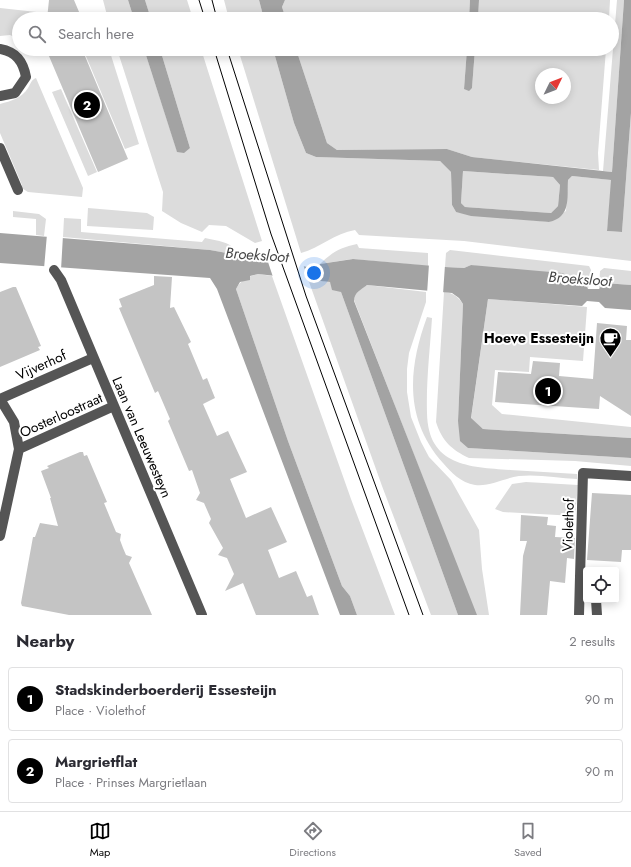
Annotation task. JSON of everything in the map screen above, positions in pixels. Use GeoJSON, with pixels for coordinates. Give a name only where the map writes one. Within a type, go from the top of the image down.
{"type":"FeatureCollection","features":[{"type":"Feature","properties":{"kind":"street"},"geometry":{"type":"LineString","coordinates":[[0,49],[12,53]]}},
{"type":"Feature","properties":{"kind":"street"},"geometry":{"type":"LineString","coordinates":[[0,96],[15,93],[26,77],[24,66],[16,56]]}},
{"type":"Feature","properties":{"kind":"street"},"geometry":{"type":"LineString","coordinates":[[0,148],[18,190]]}},
{"type":"Feature","properties":{"kind":"street","name":"Laan van Leeuwesteyn"},"geometry":{"type":"LineString","coordinates":[[54,270],[61,280],[202,615]]}},
{"type":"Feature","properties":{"kind":"street","name":"Vijverhof"},"geometry":{"type":"LineString","coordinates":[[0,536],[19,449],[14,422],[0,399],[93,358]]}},
{"type":"Feature","properties":{"kind":"street","name":"Oosterloostraat"},"geometry":{"type":"LineString","coordinates":[[19,449],[114,406]]}},
{"type":"Feature","properties":{"kind":"street","name":"Violethof"},"geometry":{"type":"LineString","coordinates":[[583,567],[583,473],[631,476]]}},
{"type":"Feature","properties":{"kind":"street","name":"Violethof"},"geometry":{"type":"LineString","coordinates":[[579,615],[583,580]]}},
{"type":"Feature","properties":{"kind":"street"},"geometry":{"type":"LineString","coordinates":[[596,603],[596,615]]}},
{"type":"Feature","properties":{"kind":"shaded area"},"geometry":{"type":"Polygon","coordinates":[[[103,0],[128,0],[132,12],[106,12],[103,0]]]}},
{"type":"Feature","properties":{"kind":"shaded area"},"geometry":{"type":"Polygon","coordinates":[[[128,0],[145,0],[149,12],[132,12],[128,0]]]}},
{"type":"Feature","properties":{"kind":"shaded area"},"geometry":{"type":"Polygon","coordinates":[[[145,0],[187,0],[191,12],[149,12],[145,0]]]}},
{"type":"Feature","properties":{"kind":"shaded area"},"geometry":{"type":"Polygon","coordinates":[[[224,0],[259,0],[262,12],[227,12],[224,0]]]}},
{"type":"Feature","properties":{"kind":"shaded area"},"geometry":{"type":"Polygon","coordinates":[[[259,0],[285,0],[282,7],[284,12],[262,12],[259,0]]]}},
{"type":"Feature","properties":{"kind":"shaded area"},"geometry":{"type":"Polygon","coordinates":[[[285,0],[470,0],[469,12],[284,12],[282,7],[285,0]]]}},
{"type":"Feature","properties":{"kind":"shaded area"},"geometry":{"type":"Polygon","coordinates":[[[470,0],[479,0],[478,12],[469,12],[470,0]]]}},
{"type":"Feature","properties":{"kind":"shaded area"},"geometry":{"type":"Polygon","coordinates":[[[479,0],[610,0],[609,12],[478,12],[479,0]]]}},
{"type":"Feature","properties":{"kind":"shaded area"},"geometry":{"type":"Polygon","coordinates":[[[617,0],[624,0],[612,172],[603,171],[612,56],[619,56],[619,12],[616,12],[617,0]]]}},
{"type":"Feature","properties":{"kind":"shaded area"},"geometry":{"type":"Polygon","coordinates":[[[624,0],[631,0],[631,113],[622,232],[607,231],[611,180],[572,176],[568,180],[567,200],[564,212],[556,220],[549,222],[471,216],[456,212],[452,205],[451,172],[440,161],[316,157],[306,153],[294,123],[275,56],[298,56],[327,143],[337,150],[447,149],[472,157],[612,172],[624,0]],[[463,171],[461,203],[465,207],[551,213],[558,206],[560,185],[553,177],[463,171]]]}},
{"type":"Feature","properties":{"kind":"shaded area"},"geometry":{"type":"Polygon","coordinates":[[[0,8],[37,12],[12,12],[12,36],[0,36],[0,8]]]}},
{"type":"Feature","properties":{"kind":"shaded area"},"geometry":{"type":"Polygon","coordinates":[[[86,56],[111,56],[139,144],[125,149],[86,56]]]}},
{"type":"Feature","properties":{"kind":"shaded area"},"geometry":{"type":"Polygon","coordinates":[[[119,56],[146,56],[177,151],[190,148],[162,56],[203,56],[262,241],[255,243],[226,226],[209,225],[202,232],[181,223],[162,211],[163,192],[119,56]]]}},
{"type":"Feature","properties":{"kind":"shaded area"},"geometry":{"type":"Polygon","coordinates":[[[146,56],[162,56],[190,148],[184,153],[177,152],[146,56]]]}},
{"type":"Feature","properties":{"kind":"shaded area"},"geometry":{"type":"Polygon","coordinates":[[[240,56],[275,56],[294,123],[306,153],[316,157],[440,161],[451,172],[452,205],[456,212],[549,222],[566,211],[568,180],[572,176],[612,180],[607,231],[622,232],[631,113],[631,261],[464,241],[359,235],[355,230],[341,234],[315,248],[301,253],[240,56]]]}},
{"type":"Feature","properties":{"kind":"shaded area"},"geometry":{"type":"Polygon","coordinates":[[[298,56],[466,56],[464,89],[472,88],[474,56],[605,56],[598,153],[599,170],[472,157],[447,149],[337,150],[327,143],[298,56]]]}},
{"type":"Feature","properties":{"kind":"shaded area"},"geometry":{"type":"Polygon","coordinates":[[[466,56],[474,56],[472,88],[469,91],[464,89],[466,56]]]}},
{"type":"Feature","properties":{"kind":"shaded area"},"geometry":{"type":"Polygon","coordinates":[[[36,78],[83,188],[82,197],[28,192],[20,187],[22,185],[0,133],[0,104],[19,97],[26,91],[32,81],[36,78]]]}},
{"type":"Feature","properties":{"kind":"shaded area"},"geometry":{"type":"Polygon","coordinates":[[[61,89],[97,172],[88,176],[52,92],[61,89]]]}},
{"type":"Feature","properties":{"kind":"shaded area"},"geometry":{"type":"Polygon","coordinates":[[[463,171],[553,177],[560,185],[558,206],[551,213],[465,207],[461,203],[463,171]]]}},
{"type":"Feature","properties":{"kind":"shaded area"},"geometry":{"type":"Polygon","coordinates":[[[88,208],[147,213],[154,217],[153,230],[87,226],[88,208]]]}},
{"type":"Feature","properties":{"kind":"shaded area"},"geometry":{"type":"Polygon","coordinates":[[[13,211],[39,214],[46,219],[44,236],[36,235],[36,219],[13,217],[13,211]]]}},
{"type":"Feature","properties":{"kind":"shaded area"},"geometry":{"type":"Polygon","coordinates":[[[64,218],[81,219],[81,232],[202,242],[205,238],[229,244],[236,250],[238,255],[210,250],[63,237],[64,218]]]}},
{"type":"Feature","properties":{"kind":"shaded area"},"geometry":{"type":"Polygon","coordinates":[[[0,233],[210,250],[238,255],[243,258],[281,262],[318,269],[320,264],[353,259],[464,268],[471,265],[562,273],[583,281],[588,289],[599,289],[604,283],[631,285],[631,310],[605,308],[599,302],[587,301],[582,306],[488,299],[471,418],[483,429],[631,438],[631,458],[468,448],[460,441],[458,421],[463,304],[459,298],[452,293],[367,285],[358,292],[355,295],[354,301],[477,615],[458,615],[341,292],[332,290],[330,282],[258,274],[250,276],[250,280],[240,282],[236,289],[288,441],[342,586],[350,596],[357,615],[340,615],[217,289],[210,278],[0,263],[0,233]]]}},
{"type":"Feature","properties":{"kind":"shaded area"},"geometry":{"type":"Polygon","coordinates":[[[357,244],[359,248],[428,253],[428,266],[352,259],[320,264],[337,251],[357,244]]]}},
{"type":"Feature","properties":{"kind":"shaded area"},"geometry":{"type":"Polygon","coordinates":[[[450,250],[589,266],[591,270],[588,289],[471,265],[464,268],[445,267],[446,253],[450,250]]]}},
{"type":"Feature","properties":{"kind":"shaded area"},"geometry":{"type":"Polygon","coordinates":[[[604,268],[631,271],[631,285],[604,283],[599,289],[600,271],[604,268]]]}},
{"type":"Feature","properties":{"kind":"shaded area"},"geometry":{"type":"Polygon","coordinates":[[[258,274],[272,276],[351,499],[395,615],[357,615],[350,596],[342,586],[288,441],[236,289],[245,279],[258,274]]]}},
{"type":"Feature","properties":{"kind":"shaded area"},"geometry":{"type":"Polygon","coordinates":[[[308,279],[330,282],[341,292],[458,615],[431,615],[382,486],[308,279]]]}},
{"type":"Feature","properties":{"kind":"shaded area"},"geometry":{"type":"Polygon","coordinates":[[[367,285],[426,292],[426,302],[409,353],[407,369],[407,392],[411,417],[429,457],[451,480],[479,530],[482,569],[489,615],[476,615],[354,300],[356,293],[367,285]]]}},
{"type":"Feature","properties":{"kind":"shaded area"},"geometry":{"type":"Polygon","coordinates":[[[444,292],[455,296],[463,304],[458,421],[468,448],[631,458],[631,466],[575,461],[469,458],[448,444],[441,435],[436,422],[444,292]]]}},
{"type":"Feature","properties":{"kind":"shaded area"},"geometry":{"type":"Polygon","coordinates":[[[488,299],[587,307],[583,361],[530,357],[529,372],[495,370],[492,405],[502,414],[631,427],[631,438],[483,429],[471,419],[488,299]]]}},
{"type":"Feature","properties":{"kind":"shaded area"},"geometry":{"type":"Polygon","coordinates":[[[427,317],[432,318],[427,401],[429,431],[435,444],[443,454],[466,465],[510,470],[577,474],[577,479],[519,476],[491,484],[475,485],[461,480],[443,463],[430,446],[421,429],[413,393],[413,374],[416,356],[427,317]]]}},
{"type":"Feature","properties":{"kind":"shaded area"},"geometry":{"type":"Polygon","coordinates":[[[526,482],[578,485],[575,516],[503,512],[495,509],[512,484],[526,482]]]}},
{"type":"Feature","properties":{"kind":"pier"},"geometry":{"type":"Polygon","coordinates":[[[47,234],[63,235],[61,270],[44,269],[47,234]]]}},
{"type":"Feature","properties":{"kind":"pier"},"geometry":{"type":"Polygon","coordinates":[[[267,259],[303,264],[309,281],[273,277],[267,259]]]}},
{"type":"Feature","properties":{"kind":"pier"},"geometry":{"type":"Polygon","coordinates":[[[429,264],[445,265],[443,294],[427,294],[429,264]]]}},
{"type":"Feature","properties":{"kind":"building"},"geometry":{"type":"Polygon","coordinates":[[[49,0],[74,0],[79,12],[48,12],[49,0]]]}},
{"type":"Feature","properties":{"kind":"building"},"geometry":{"type":"Polygon","coordinates":[[[49,56],[85,56],[128,159],[98,172],[49,56]]]}},
{"type":"Feature","properties":{"kind":"building"},"geometry":{"type":"Polygon","coordinates":[[[154,276],[172,277],[170,308],[174,307],[191,342],[188,344],[203,380],[207,378],[215,398],[203,404],[217,436],[228,431],[247,472],[230,479],[246,518],[271,507],[287,542],[268,550],[279,578],[296,571],[307,597],[312,595],[319,615],[256,615],[243,583],[225,591],[234,574],[227,558],[218,555],[223,548],[209,523],[211,519],[204,503],[196,500],[200,493],[192,470],[189,471],[168,421],[170,419],[158,391],[155,393],[119,308],[122,307],[119,299],[154,285],[154,276]]]}},
{"type":"Feature","properties":{"kind":"building"},"geometry":{"type":"Polygon","coordinates":[[[16,287],[41,346],[38,347],[40,350],[0,367],[0,292],[16,287]]]}},
{"type":"Feature","properties":{"kind":"building"},"geometry":{"type":"Polygon","coordinates":[[[597,323],[627,326],[626,340],[631,340],[631,416],[600,396],[599,409],[495,402],[498,372],[531,374],[533,361],[560,363],[559,376],[593,379],[597,323]]]}},
{"type":"Feature","properties":{"kind":"building"},"geometry":{"type":"Polygon","coordinates":[[[83,452],[84,456],[87,455],[107,502],[104,503],[116,532],[121,534],[120,540],[126,555],[132,557],[129,563],[152,615],[69,615],[22,606],[21,603],[33,537],[35,537],[40,523],[58,526],[51,498],[41,471],[49,468],[47,466],[83,452]]]}},
{"type":"Feature","properties":{"kind":"building"},"geometry":{"type":"Polygon","coordinates":[[[592,493],[631,495],[631,550],[622,550],[621,562],[587,560],[592,493]]]}},
{"type":"Feature","properties":{"kind":"building"},"geometry":{"type":"Polygon","coordinates":[[[521,515],[548,517],[547,525],[556,526],[555,537],[575,538],[574,559],[567,558],[565,583],[550,581],[547,615],[520,615],[523,556],[527,541],[520,541],[521,515]]]}},
{"type":"Feature","properties":{"kind":"tram line"},"geometry":{"type":"LineString","coordinates":[[199,0],[203,12]]}},
{"type":"Feature","properties":{"kind":"tram line"},"geometry":{"type":"LineString","coordinates":[[212,0],[215,12]]}},
{"type":"Feature","properties":{"kind":"tram line"},"geometry":{"type":"LineString","coordinates":[[216,56],[271,234],[409,615]]}},
{"type":"Feature","properties":{"kind":"tram line"},"geometry":{"type":"LineString","coordinates":[[229,56],[306,296],[423,615]]}},
{"type":"Feature","properties":{"kind":"place","name":"Margrietflat"},"geometry":{"type":"Point","coordinates":[87,105]}},
{"type":"Feature","properties":{"kind":"place","name":"Hoeve Essesteijn"},"geometry":{"type":"Point","coordinates":[610,358]}},
{"type":"Feature","properties":{"kind":"place","name":"Stadskinderboerderij Essesteijn"},"geometry":{"type":"Point","coordinates":[548,391]}},
{"type":"Feature","properties":{"kind":"water label","name":"Broeksloot"},"geometry":{"type":"Point","coordinates":[257,255]}},
{"type":"Feature","properties":{"kind":"water label","name":"Broeksloot"},"geometry":{"type":"Point","coordinates":[580,279]}}]}
